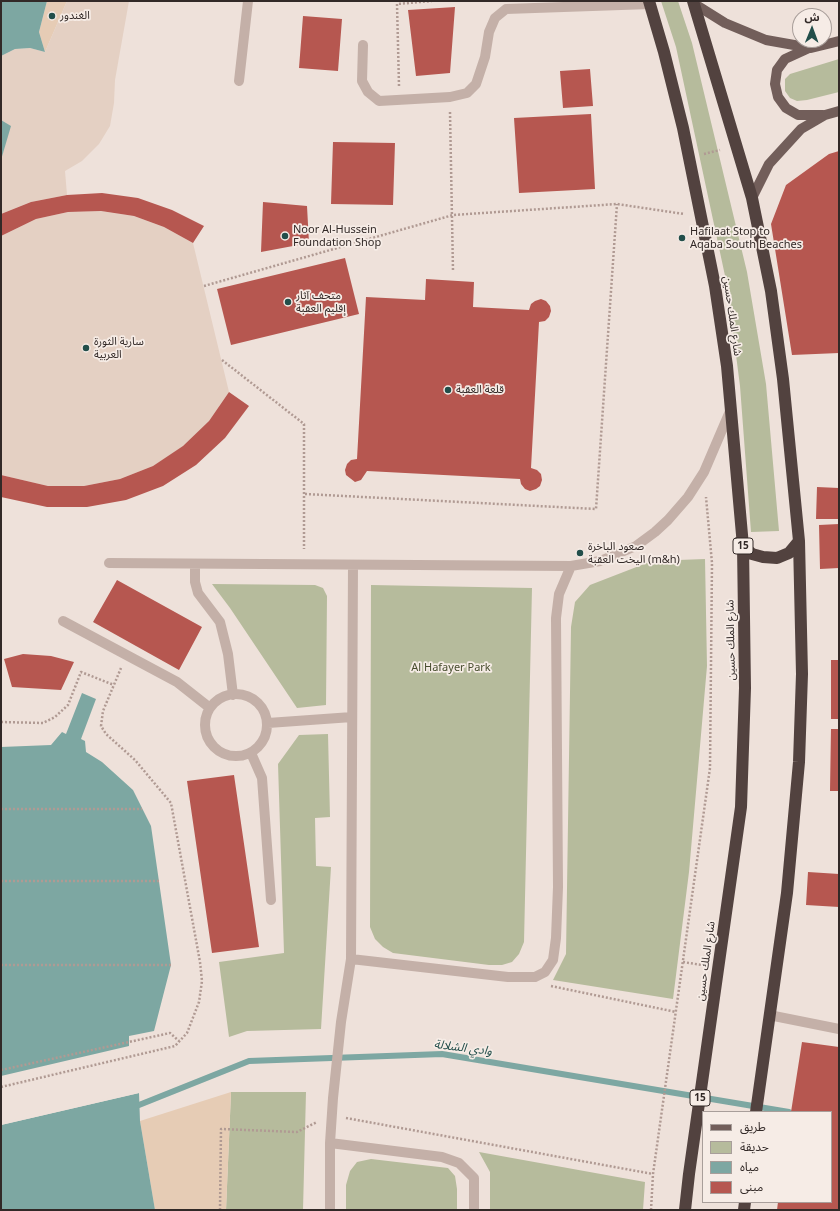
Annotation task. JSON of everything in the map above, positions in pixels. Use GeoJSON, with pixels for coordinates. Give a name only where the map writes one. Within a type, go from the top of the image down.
{"type":"FeatureCollection","features":[{"type":"Feature","properties":{"kind":"highway"},"geometry":{"type":"LineString","coordinates":[[693,2],[752,198],[771,291],[783,379],[799,541],[802,674],[799,762],[787,893],[756,1111]]}},
{"type":"Feature","properties":{"kind":"highway","name":"شارع الملك حسين"},"geometry":{"type":"LineString","coordinates":[[649,3],[670,73],[690,157],[716,293],[731,409],[743,546],[745,688],[741,807],[685,1210]]}},
{"type":"Feature","properties":{"kind":"highway"},"geometry":{"type":"LineString","coordinates":[[743,546],[752,554],[763,557],[777,558],[789,553],[799,541]]}},
{"type":"Feature","properties":{"kind":"main road"},"geometry":{"type":"LineString","coordinates":[[693,2],[725,23],[752,35],[773,42],[792,45]]}},
{"type":"Feature","properties":{"kind":"main road"},"geometry":{"type":"LineString","coordinates":[[811,48],[785,59],[778,70],[775,84],[778,97],[786,108],[798,115],[825,114],[839,111]]}},
{"type":"Feature","properties":{"kind":"main road"},"geometry":{"type":"LineString","coordinates":[[752,198],[769,164],[784,146],[801,129],[825,114]]}},
{"type":"Feature","properties":{"kind":"street"},"geometry":{"type":"LineString","coordinates":[[239,81],[248,1]]}},
{"type":"Feature","properties":{"kind":"street"},"geometry":{"type":"LineString","coordinates":[[363,45],[362,81],[368,92],[379,101],[450,97],[467,93],[476,84],[485,57],[489,32],[495,18],[506,9],[649,3]]}},
{"type":"Feature","properties":{"kind":"street"},"geometry":{"type":"LineString","coordinates":[[109,563],[571,566],[600,560],[636,546],[655,532],[688,497],[704,472],[731,409]]}},
{"type":"Feature","properties":{"kind":"street"},"geometry":{"type":"LineString","coordinates":[[195,564],[195,582],[198,593],[220,622],[228,654],[233,695]]}},
{"type":"Feature","properties":{"kind":"street"},"geometry":{"type":"LineString","coordinates":[[330,1210],[330,1143],[333,1098],[341,1022],[351,959],[354,565]]}},
{"type":"Feature","properties":{"kind":"street"},"geometry":{"type":"LineString","coordinates":[[351,959],[508,977],[535,977],[545,972],[553,960],[556,938],[558,887],[556,618],[560,594],[571,566]]}},
{"type":"Feature","properties":{"kind":"street"},"geometry":{"type":"LineString","coordinates":[[63,621],[177,682],[210,708]]}},
{"type":"Feature","properties":{"kind":"street"},"geometry":{"type":"LineString","coordinates":[[233,695],[248,696],[258,702],[264,710],[268,723],[265,739],[259,747],[242,757],[232,757],[222,754],[214,748],[208,739],[205,729],[206,718],[210,708],[218,700],[233,695]]}},
{"type":"Feature","properties":{"kind":"street"},"geometry":{"type":"LineString","coordinates":[[268,723],[352,717]]}},
{"type":"Feature","properties":{"kind":"street"},"geometry":{"type":"LineString","coordinates":[[251,753],[262,778],[271,900]]}},
{"type":"Feature","properties":{"kind":"street"},"geometry":{"type":"LineString","coordinates":[[769,1015],[839,1029]]}},
{"type":"Feature","properties":{"kind":"street"},"geometry":{"type":"LineString","coordinates":[[330,1143],[442,1157],[459,1163],[474,1178],[474,1210]]}},
{"type":"Feature","properties":{"kind":"path"},"geometry":{"type":"LineString","coordinates":[[399,99],[397,4],[432,1]]}},
{"type":"Feature","properties":{"kind":"path"},"geometry":{"type":"LineString","coordinates":[[450,97],[453,271]]}},
{"type":"Feature","properties":{"kind":"path"},"geometry":{"type":"LineString","coordinates":[[690,157],[737,147]]}},
{"type":"Feature","properties":{"kind":"path"},"geometry":{"type":"LineString","coordinates":[[305,494],[596,509],[617,204]]}},
{"type":"Feature","properties":{"kind":"path"},"geometry":{"type":"LineString","coordinates":[[204,286],[453,215],[617,204],[702,217]]}},
{"type":"Feature","properties":{"kind":"path"},"geometry":{"type":"LineString","coordinates":[[222,360],[304,424],[304,565]]}},
{"type":"Feature","properties":{"kind":"path"},"geometry":{"type":"LineString","coordinates":[[651,1210],[653,1174],[710,768],[712,563],[704,472]]}},
{"type":"Feature","properties":{"kind":"path"},"geometry":{"type":"LineString","coordinates":[[1,1087],[175,1046],[187,1033],[199,1002],[202,982],[176,824],[171,803],[135,760],[106,734],[101,726],[103,711],[126,655]]}},
{"type":"Feature","properties":{"kind":"path"},"geometry":{"type":"LineString","coordinates":[[1,722],[43,723],[54,717],[68,705],[81,672],[114,685]]}},
{"type":"Feature","properties":{"kind":"path"},"geometry":{"type":"LineString","coordinates":[[1,810],[142,809]]}},
{"type":"Feature","properties":{"kind":"path"},"geometry":{"type":"LineString","coordinates":[[1,881],[159,881]]}},
{"type":"Feature","properties":{"kind":"path"},"geometry":{"type":"LineString","coordinates":[[1,965],[171,965]]}},
{"type":"Feature","properties":{"kind":"path"},"geometry":{"type":"LineString","coordinates":[[546,985],[676,1012]]}},
{"type":"Feature","properties":{"kind":"path"},"geometry":{"type":"LineString","coordinates":[[1,1070],[170,1033],[180,1041]]}},
{"type":"Feature","properties":{"kind":"path"},"geometry":{"type":"LineString","coordinates":[[220,1210],[221,1129],[297,1132],[332,1116],[653,1174]]}},
{"type":"Feature","properties":{"kind":"green space"},"geometry":{"type":"Polygon","coordinates":[[[661,1],[678,1],[692,43],[747,272],[766,384],[779,531],[751,532],[740,386],[727,285],[676,47],[661,1]]]}},
{"type":"Feature","properties":{"kind":"green space"},"geometry":{"type":"Polygon","coordinates":[[[839,59],[839,92],[797,101],[790,98],[785,91],[785,79],[790,74],[839,59]]]}},
{"type":"Feature","properties":{"kind":"green space"},"geometry":{"type":"Polygon","coordinates":[[[705,559],[707,666],[689,872],[673,999],[553,980],[566,954],[571,627],[575,602],[590,585],[652,561],[705,559]]]}},
{"type":"Feature","properties":{"kind":"green space"},"geometry":{"type":"Polygon","coordinates":[[[212,584],[315,585],[323,588],[327,596],[326,705],[297,708],[230,608],[212,584]]]}},
{"type":"Feature","properties":{"kind":"green space","name":"Al Hafayer Park"},"geometry":{"type":"Polygon","coordinates":[[[371,585],[532,588],[524,942],[519,954],[512,962],[502,965],[489,965],[393,953],[383,947],[375,939],[370,927],[371,585]]]}},
{"type":"Feature","properties":{"kind":"green space"},"geometry":{"type":"Polygon","coordinates":[[[328,734],[330,817],[315,818],[316,866],[331,867],[321,1029],[247,1031],[229,1037],[219,962],[284,953],[278,764],[299,735],[328,734]]]}},
{"type":"Feature","properties":{"kind":"green space"},"geometry":{"type":"Polygon","coordinates":[[[231,1092],[306,1092],[303,1210],[226,1210],[231,1092]]]}},
{"type":"Feature","properties":{"kind":"green space"},"geometry":{"type":"Polygon","coordinates":[[[479,1152],[645,1182],[643,1210],[490,1210],[490,1172],[479,1152]]]}},
{"type":"Feature","properties":{"kind":"green space"},"geometry":{"type":"Polygon","coordinates":[[[371,1159],[448,1168],[455,1176],[457,1189],[457,1210],[346,1210],[346,1185],[350,1171],[357,1162],[371,1159]]]}},
{"type":"Feature","properties":{"kind":"sand","name":"الغندور"},"geometry":{"type":"Polygon","coordinates":[[[47,1],[67,1],[45,52],[39,32],[47,1]]]}},
{"type":"Feature","properties":{"kind":"sand"},"geometry":{"type":"Polygon","coordinates":[[[231,1092],[226,1210],[155,1210],[140,1121],[231,1092]]]}},
{"type":"Feature","properties":{"kind":"shaded area"},"geometry":{"type":"Polygon","coordinates":[[[67,1],[129,1],[115,80],[114,103],[110,126],[99,144],[82,161],[65,171],[67,195],[31,202],[1,214],[1,160],[10,126],[1,120],[1,56],[15,49],[30,48],[45,52],[67,1]]]}},
{"type":"Feature","properties":{"kind":"shaded area"},"geometry":{"type":"Polygon","coordinates":[[[101,211],[134,216],[164,227],[193,243],[229,392],[209,421],[183,447],[153,466],[120,479],[84,486],[48,486],[1,475],[1,236],[36,219],[68,212],[101,211]]]}},
{"type":"Feature","properties":{"kind":"water"},"geometry":{"type":"Polygon","coordinates":[[[1,1],[47,1],[39,32],[45,52],[30,48],[15,49],[1,56],[1,1]]]}},
{"type":"Feature","properties":{"kind":"water"},"geometry":{"type":"Polygon","coordinates":[[[1,120],[11,126],[1,160],[1,120]]]}},
{"type":"Feature","properties":{"kind":"water"},"geometry":{"type":"Polygon","coordinates":[[[82,693],[96,699],[81,739],[85,741],[86,752],[102,762],[133,790],[151,826],[171,965],[154,1031],[129,1036],[129,1046],[1,1076],[1,747],[51,745],[62,732],[66,734],[82,693]]]}},
{"type":"Feature","properties":{"kind":"water"},"geometry":{"type":"Polygon","coordinates":[[[139,1093],[140,1121],[155,1210],[1,1210],[1,1125],[139,1093]]]}},
{"type":"Feature","properties":{"kind":"pier"},"geometry":{"type":"Polygon","coordinates":[[[140,1091],[139,1093],[1,1125],[1,1123],[140,1091]]]}},
{"type":"Feature","properties":{"kind":"building"},"geometry":{"type":"Polygon","coordinates":[[[455,7],[450,73],[416,76],[408,10],[455,7]]]}},
{"type":"Feature","properties":{"kind":"building"},"geometry":{"type":"Polygon","coordinates":[[[303,16],[342,19],[338,71],[299,68],[303,16]]]}},
{"type":"Feature","properties":{"kind":"building"},"geometry":{"type":"Polygon","coordinates":[[[590,69],[593,106],[563,108],[560,71],[590,69]]]}},
{"type":"Feature","properties":{"kind":"building"},"geometry":{"type":"Polygon","coordinates":[[[591,114],[595,189],[519,193],[514,118],[591,114]]]}},
{"type":"Feature","properties":{"kind":"building"},"geometry":{"type":"Polygon","coordinates":[[[333,142],[395,143],[393,205],[331,204],[333,142]]]}},
{"type":"Feature","properties":{"kind":"building"},"geometry":{"type":"Polygon","coordinates":[[[839,151],[839,353],[792,355],[771,224],[786,185],[829,154],[839,151]]]}},
{"type":"Feature","properties":{"kind":"building"},"geometry":{"type":"Polygon","coordinates":[[[102,193],[138,198],[172,210],[204,226],[193,243],[164,227],[134,216],[101,211],[68,212],[36,219],[1,236],[1,214],[31,202],[67,195],[102,193]]]}},
{"type":"Feature","properties":{"kind":"building"},"geometry":{"type":"Polygon","coordinates":[[[263,202],[307,206],[309,243],[261,252],[263,202]]]}},
{"type":"Feature","properties":{"kind":"building","name":"متحف آثار إقليم العقبة"},"geometry":{"type":"Polygon","coordinates":[[[345,258],[359,314],[231,345],[217,289],[345,258]]]}},
{"type":"Feature","properties":{"kind":"building","name":"قلعة العقبة"},"geometry":{"type":"Polygon","coordinates":[[[426,279],[474,282],[473,307],[529,310],[531,304],[541,299],[546,301],[550,306],[551,311],[549,317],[545,321],[539,322],[531,468],[537,470],[541,474],[542,480],[540,486],[536,489],[530,491],[525,489],[521,484],[520,479],[367,471],[361,480],[355,482],[346,475],[345,470],[347,464],[351,460],[357,459],[366,297],[425,300],[426,279]]]}},
{"type":"Feature","properties":{"kind":"building"},"geometry":{"type":"Polygon","coordinates":[[[229,392],[249,406],[225,438],[196,465],[163,486],[126,500],[87,507],[47,507],[1,497],[1,475],[48,486],[84,486],[120,479],[153,466],[183,446],[209,421],[229,392]]]}},
{"type":"Feature","properties":{"kind":"building"},"geometry":{"type":"Polygon","coordinates":[[[817,487],[839,488],[839,519],[816,519],[817,487]]]}},
{"type":"Feature","properties":{"kind":"building"},"geometry":{"type":"Polygon","coordinates":[[[839,524],[839,568],[820,569],[819,525],[839,524]]]}},
{"type":"Feature","properties":{"kind":"building"},"geometry":{"type":"Polygon","coordinates":[[[117,580],[202,627],[179,670],[93,622],[117,580]]]}},
{"type":"Feature","properties":{"kind":"building"},"geometry":{"type":"Polygon","coordinates":[[[23,654],[51,656],[74,662],[61,690],[12,687],[4,659],[23,654]]]}},
{"type":"Feature","properties":{"kind":"building"},"geometry":{"type":"Polygon","coordinates":[[[831,660],[839,660],[839,719],[831,719],[831,660]]]}},
{"type":"Feature","properties":{"kind":"building"},"geometry":{"type":"Polygon","coordinates":[[[831,729],[839,729],[839,791],[830,791],[831,729]]]}},
{"type":"Feature","properties":{"kind":"building"},"geometry":{"type":"Polygon","coordinates":[[[234,775],[259,947],[212,953],[187,781],[234,775]]]}},
{"type":"Feature","properties":{"kind":"building"},"geometry":{"type":"Polygon","coordinates":[[[808,872],[839,874],[839,907],[806,905],[808,872]]]}},
{"type":"Feature","properties":{"kind":"building"},"geometry":{"type":"Polygon","coordinates":[[[802,1042],[839,1047],[839,1210],[777,1210],[778,1203],[832,1203],[832,1111],[791,1111],[802,1042]]]}},
{"type":"Feature","properties":{"kind":"waterway","name":"وادي الشلالة"},"geometry":{"type":"LineString","coordinates":[[139,1105],[249,1061],[442,1054],[783,1111]]}},
{"type":"Feature","properties":{"kind":"place","name":"الغندور"},"geometry":{"type":"Point","coordinates":[52,16]}},
{"type":"Feature","properties":{"kind":"place","name":"Noor Al-Hussein Foundation Shop"},"geometry":{"type":"Point","coordinates":[285,236]}},
{"type":"Feature","properties":{"kind":"place","name":"Hafilaat Stop to Aqaba South Beaches"},"geometry":{"type":"Point","coordinates":[682,238]}},
{"type":"Feature","properties":{"kind":"place","name":"متحف آثار إقليم العقبة"},"geometry":{"type":"Point","coordinates":[288,302]}},
{"type":"Feature","properties":{"kind":"place","name":"سارية الثورة العربية"},"geometry":{"type":"Point","coordinates":[86,348]}},
{"type":"Feature","properties":{"kind":"place","name":"قلعة العقبة"},"geometry":{"type":"Point","coordinates":[448,390]}},
{"type":"Feature","properties":{"kind":"place","name":"صعود الباخرة اليخت العقبة (m&h)"},"geometry":{"type":"Point","coordinates":[580,553]}}]}
